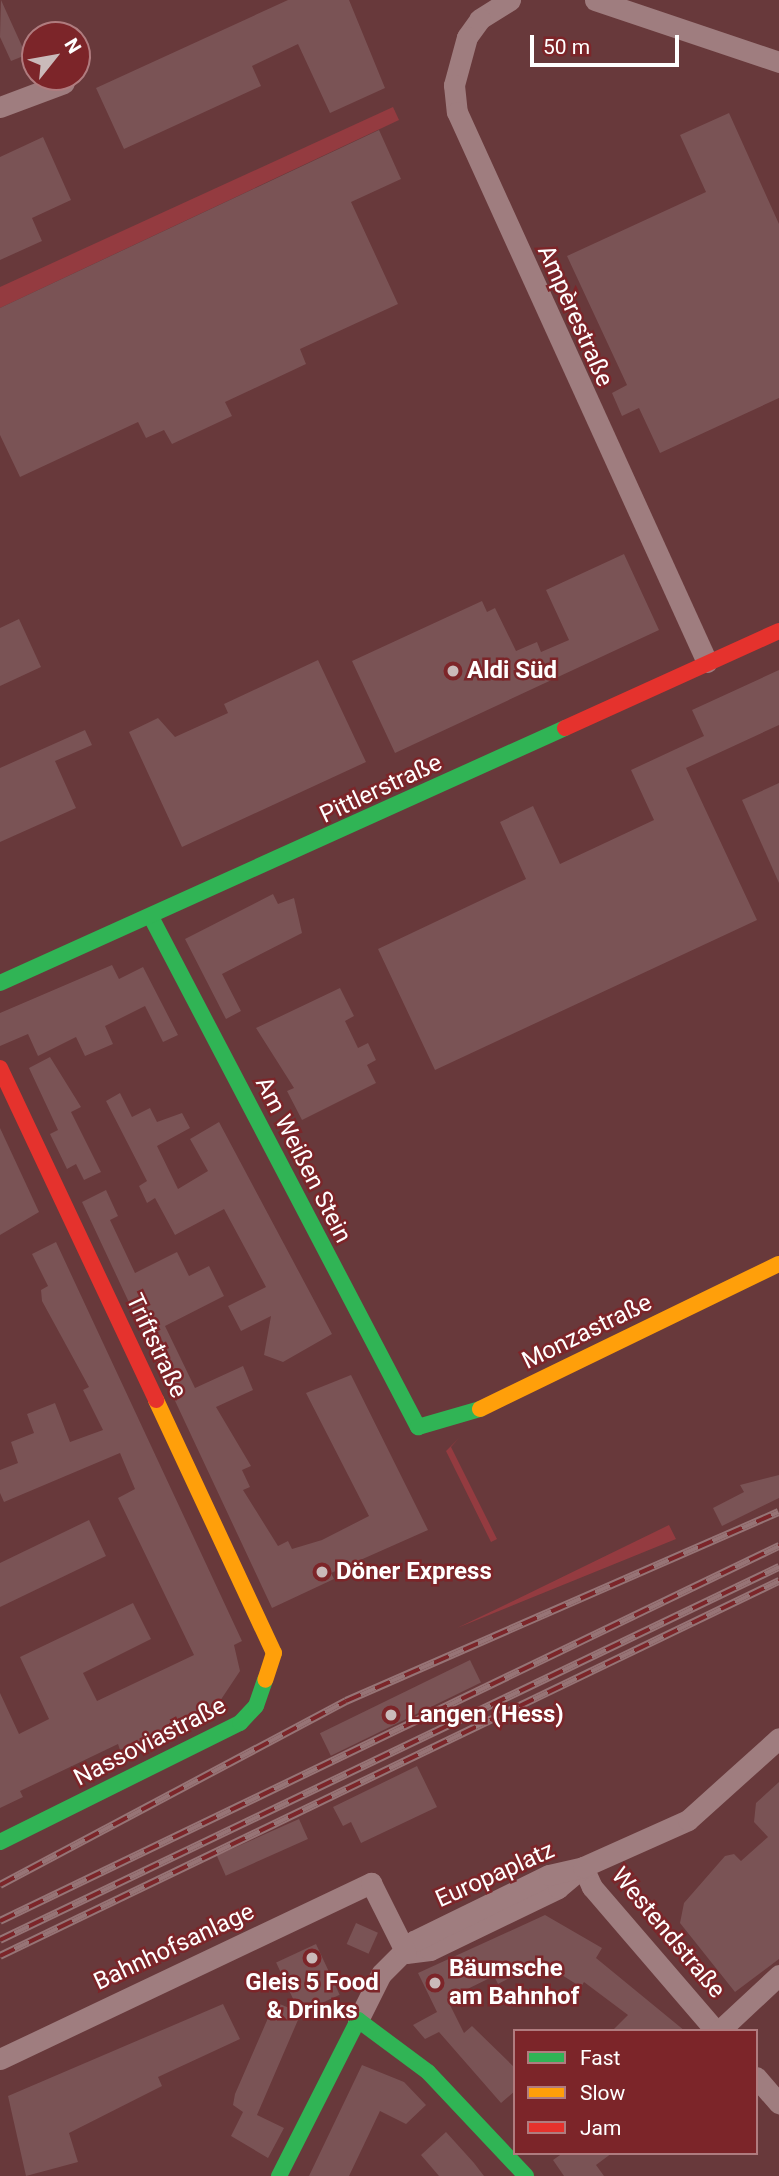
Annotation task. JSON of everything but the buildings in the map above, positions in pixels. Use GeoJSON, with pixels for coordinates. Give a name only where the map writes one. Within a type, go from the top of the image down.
{"type":"FeatureCollection","features":[{"type":"Feature","properties":{"kind":"street","name":"Ampèrestraße"},"geometry":{"type":"LineString","coordinates":[[510,0],[480,19],[467,37],[454,85],[457,112],[707,662]]}},
{"type":"Feature","properties":{"kind":"street"},"geometry":{"type":"LineString","coordinates":[[595,0],[779,62]]}},
{"type":"Feature","properties":{"kind":"street"},"geometry":{"type":"LineString","coordinates":[[0,107],[43,91]]}},
{"type":"Feature","properties":{"kind":"street","name":"Pittlerstraße"},"geometry":{"type":"LineString","coordinates":[[0,983],[779,631]]}},
{"type":"Feature","properties":{"kind":"street","name":"Am Weißen Stein"},"geometry":{"type":"LineString","coordinates":[[151,917],[413,1424]]}},
{"type":"Feature","properties":{"kind":"street","name":"Triftstraße"},"geometry":{"type":"LineString","coordinates":[[0,1068],[270,1643]]}},
{"type":"Feature","properties":{"kind":"street","name":"Monzastraße"},"geometry":{"type":"LineString","coordinates":[[413,1424],[433,1429],[460,1419],[779,1264]]}},
{"type":"Feature","properties":{"kind":"street","name":"Nassoviastraße"},"geometry":{"type":"LineString","coordinates":[[0,1842],[240,1723],[271,1671],[270,1643]]}},
{"type":"Feature","properties":{"kind":"street","name":"Europaplatz"},"geometry":{"type":"LineString","coordinates":[[358,2020],[381,1974],[406,1953],[414,1941],[550,1875],[592,1862],[698,1813],[779,1738]]}},
{"type":"Feature","properties":{"kind":"street","name":"Westendstraße"},"geometry":{"type":"LineString","coordinates":[[592,1862],[592,1887],[715,2029]]}},
{"type":"Feature","properties":{"kind":"street","name":"Bahnhofsanlage"},"geometry":{"type":"LineString","coordinates":[[0,2059],[372,1883],[406,1953]]}},
{"type":"Feature","properties":{"kind":"street"},"geometry":{"type":"LineString","coordinates":[[719,2029],[779,1975]]}},
{"type":"Feature","properties":{"kind":"street"},"geometry":{"type":"LineString","coordinates":[[279,2176],[358,2020],[428,2072],[526,2176]]}},
{"type":"Feature","properties":{"kind":"street"},"geometry":{"type":"LineString","coordinates":[[758,2079],[779,2104]]}},
{"type":"Feature","properties":{"kind":"shaded area"},"geometry":{"type":"Polygon","coordinates":[[[393,107],[399,120],[0,308],[0,287],[393,107]]]}},
{"type":"Feature","properties":{"kind":"shaded area"},"geometry":{"type":"Polygon","coordinates":[[[459,1438],[451,1447],[497,1539],[491,1542],[446,1451],[459,1438]]]}},
{"type":"Feature","properties":{"kind":"shaded area"},"geometry":{"type":"Polygon","coordinates":[[[669,1525],[676,1539],[457,1628],[507,1604],[669,1525]]]}},
{"type":"Feature","properties":{"kind":"railway"},"geometry":{"type":"LineString","coordinates":[[0,1885],[346,1701],[779,1512]]}},
{"type":"Feature","properties":{"kind":"railway"},"geometry":{"type":"LineString","coordinates":[[0,1921],[779,1546]]}},
{"type":"Feature","properties":{"kind":"railway"},"geometry":{"type":"LineString","coordinates":[[0,1940],[779,1567]]}},
{"type":"Feature","properties":{"kind":"railway"},"geometry":{"type":"LineString","coordinates":[[0,1956],[779,1581]]}},
{"type":"Feature","properties":{"kind":"traffic: fast"},"geometry":{"type":"LineString","coordinates":[[0,983],[565,728]]}},
{"type":"Feature","properties":{"kind":"traffic: fast"},"geometry":{"type":"LineString","coordinates":[[151,917],[418,1427],[480,1409]]}},
{"type":"Feature","properties":{"kind":"traffic: fast"},"geometry":{"type":"LineString","coordinates":[[0,1842],[240,1723],[256,1706],[265,1680]]}},
{"type":"Feature","properties":{"kind":"traffic: fast"},"geometry":{"type":"LineString","coordinates":[[279,2176],[358,2020],[428,2072],[526,2176]]}},
{"type":"Feature","properties":{"kind":"traffic: slow"},"geometry":{"type":"LineString","coordinates":[[480,1409],[779,1264]]}},
{"type":"Feature","properties":{"kind":"traffic: slow"},"geometry":{"type":"LineString","coordinates":[[156,1400],[274,1653],[265,1680]]}},
{"type":"Feature","properties":{"kind":"traffic: jam"},"geometry":{"type":"LineString","coordinates":[[565,728],[779,631]]}},
{"type":"Feature","properties":{"kind":"traffic: jam"},"geometry":{"type":"LineString","coordinates":[[0,1068],[156,1400]]}},
{"type":"Feature","properties":{"kind":"place","name":"Aldi Süd"},"geometry":{"type":"Point","coordinates":[453,671]}},
{"type":"Feature","properties":{"kind":"place","name":"Döner Express"},"geometry":{"type":"Point","coordinates":[322,1572]}},
{"type":"Feature","properties":{"kind":"place","name":"Langen (Hess)"},"geometry":{"type":"Point","coordinates":[391,1715]}},
{"type":"Feature","properties":{"kind":"place","name":"Gleis 5 Food & Drinks"},"geometry":{"type":"Point","coordinates":[312,1958]}},
{"type":"Feature","properties":{"kind":"place","name":"Bäumsche am Bahnhof"},"geometry":{"type":"Point","coordinates":[435,1983]}}]}
